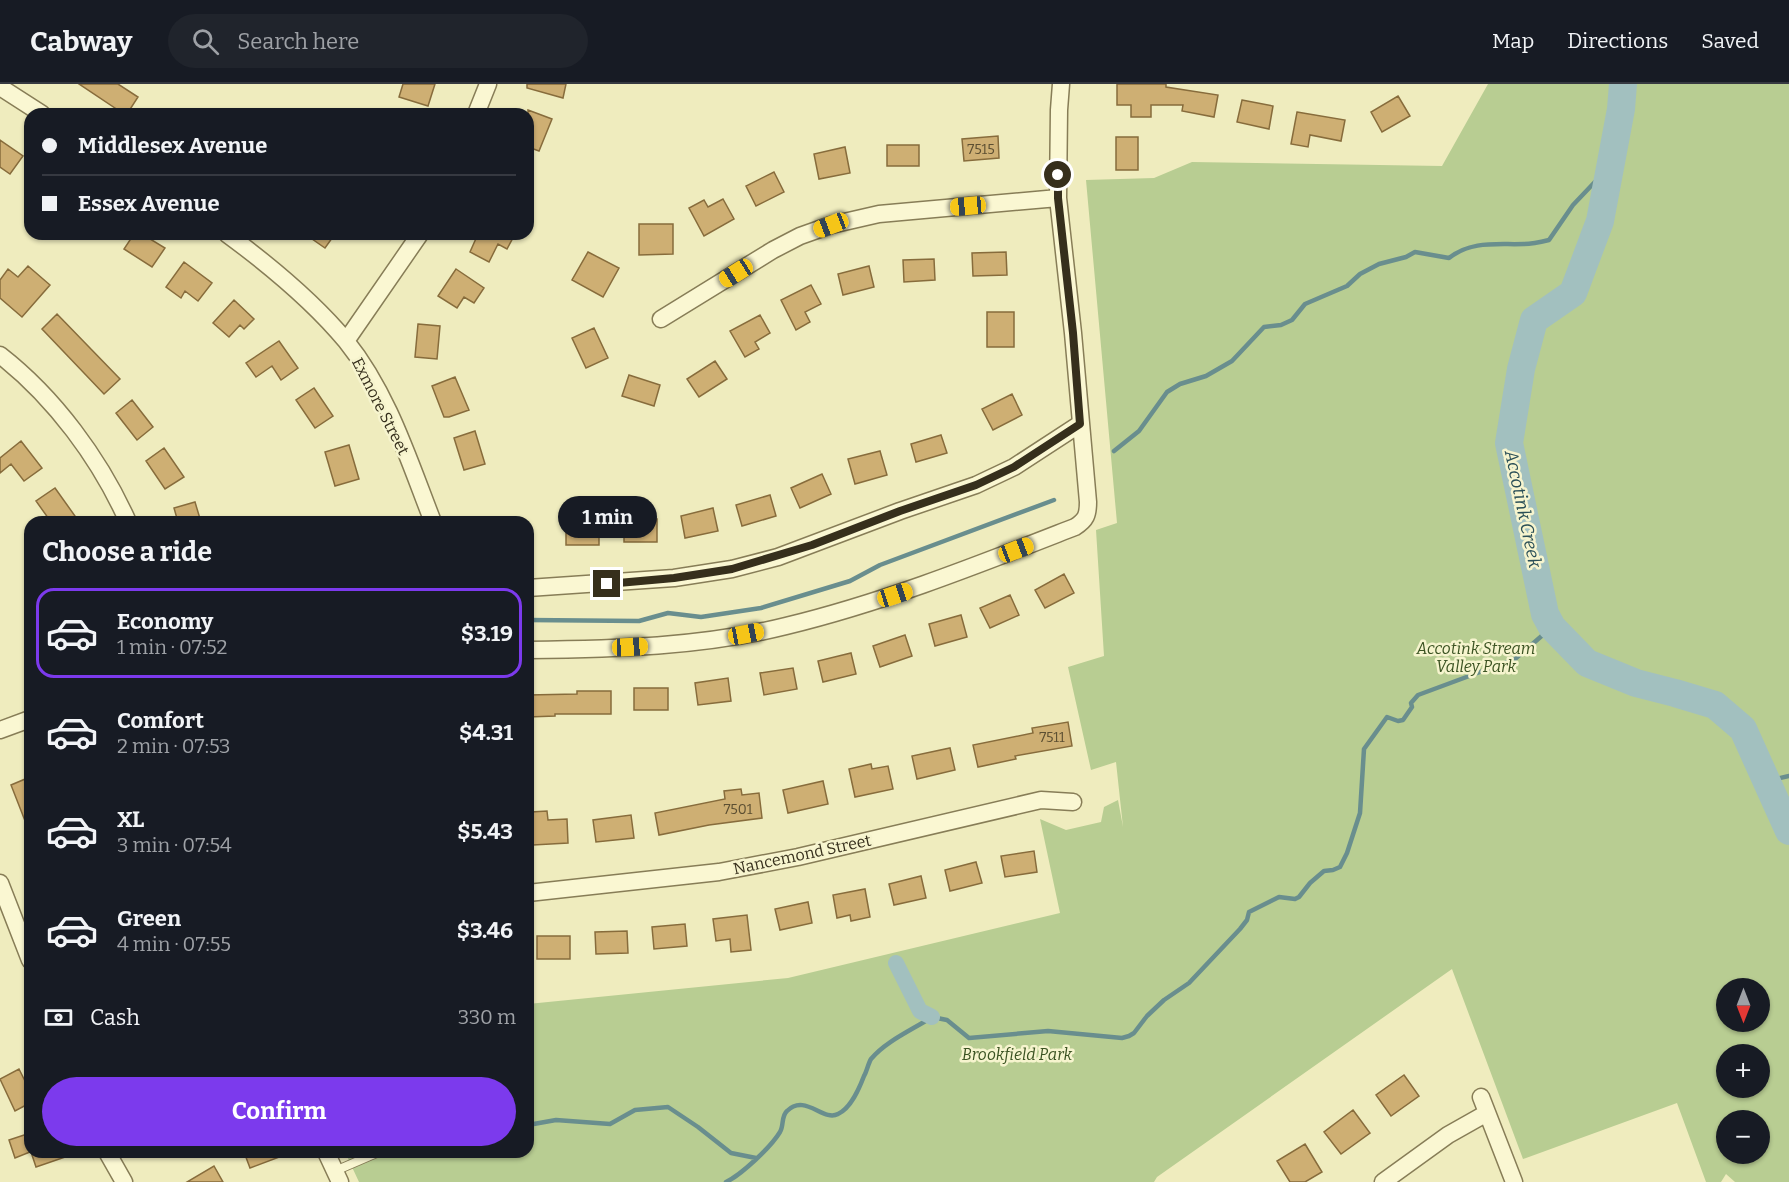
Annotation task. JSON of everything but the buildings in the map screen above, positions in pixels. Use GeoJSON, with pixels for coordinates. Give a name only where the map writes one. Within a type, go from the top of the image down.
{"type":"FeatureCollection","features":[{"type":"Feature","properties":{"kind":"street"},"geometry":{"type":"LineString","coordinates":[[478,108],[488,84]]}},
{"type":"Feature","properties":{"kind":"street"},"geometry":{"type":"LineString","coordinates":[[534,650],[592,650],[667,645],[727,638],[784,627],[852,609],[938,580],[1075,527],[1085,519],[1088,513],[1073,333],[1058,198],[1061,84]]}},
{"type":"Feature","properties":{"kind":"street"},"geometry":{"type":"LineString","coordinates":[[0,87],[33,108]]}},
{"type":"Feature","properties":{"kind":"street"},"geometry":{"type":"LineString","coordinates":[[662,319],[773,250],[800,236],[831,225],[879,214],[1058,198]]}},
{"type":"Feature","properties":{"kind":"street","name":"Exmore Street"},"geometry":{"type":"LineString","coordinates":[[235,240],[261,259],[293,288],[346,341],[396,428],[431,516]]}},
{"type":"Feature","properties":{"kind":"street"},"geometry":{"type":"LineString","coordinates":[[346,341],[416,240]]}},
{"type":"Feature","properties":{"kind":"street"},"geometry":{"type":"LineString","coordinates":[[0,355],[28,380],[72,430],[110,487],[125,516]]}},
{"type":"Feature","properties":{"kind":"street"},"geometry":{"type":"LineString","coordinates":[[534,588],[674,578],[732,569],[778,557],[976,485],[1014,467],[1080,424]]}},
{"type":"Feature","properties":{"kind":"street"},"geometry":{"type":"LineString","coordinates":[[0,730],[24,721]]}},
{"type":"Feature","properties":{"kind":"street","name":"Nancemond Street"},"geometry":{"type":"LineString","coordinates":[[534,892],[719,872],[798,857],[1041,800],[1073,802]]}},
{"type":"Feature","properties":{"kind":"street"},"geometry":{"type":"LineString","coordinates":[[0,883],[24,945]]}},
{"type":"Feature","properties":{"kind":"street"},"geometry":{"type":"LineString","coordinates":[[1383,1182],[1449,1135],[1484,1105],[1514,1182]]}},
{"type":"Feature","properties":{"kind":"street"},"geometry":{"type":"LineString","coordinates":[[110,1158],[124,1182]]}},
{"type":"Feature","properties":{"kind":"street"},"geometry":{"type":"LineString","coordinates":[[329,1158],[338,1176]]}},
{"type":"Feature","properties":{"kind":"lane"},"geometry":{"type":"LineString","coordinates":[[338,1176],[369,1158]]}},
{"type":"Feature","properties":{"kind":"green space","name":"Accotink Stream Valley Park"},"geometry":{"type":"Polygon","coordinates":[[[1488,84],[1789,84],[1789,1182],[1735,1182],[1726,1174],[1721,1182],[1706,1182],[1677,1103],[1523,1159],[1452,969],[1157,1177],[1154,1182],[359,1182],[348,1158],[534,1158],[534,1003],[788,978],[1060,913],[1040,819],[1066,830],[1101,822],[1104,807],[1118,800],[1123,827],[1116,762],[1091,770],[1068,667],[1104,656],[1096,530],[1117,523],[1086,180],[1154,178],[1192,162],[1442,166],[1488,84]]]}},
{"type":"Feature","properties":{"kind":"waterway","name":"Accotink Creek"},"geometry":{"type":"LineString","coordinates":[[1623,84],[1621,109],[1600,221],[1573,293],[1534,320],[1521,369],[1509,443],[1545,614],[1552,627],[1587,663],[1636,683],[1715,705],[1743,729],[1789,831]]}},
{"type":"Feature","properties":{"kind":"waterway"},"geometry":{"type":"LineString","coordinates":[[1114,451],[1139,431],[1167,392],[1180,384],[1206,376],[1232,361],[1264,327],[1281,325],[1292,320],[1305,304],[1347,286],[1360,274],[1379,264],[1406,257],[1415,252],[1449,258],[1458,252],[1476,246],[1531,244],[1549,240],[1573,205],[1611,165]]}},
{"type":"Feature","properties":{"kind":"waterway"},"geometry":{"type":"LineString","coordinates":[[534,620],[639,621],[668,613],[701,617],[761,608],[850,581],[880,565],[1054,500]]}},
{"type":"Feature","properties":{"kind":"waterway"},"geometry":{"type":"LineString","coordinates":[[726,1182],[763,1153],[781,1130],[785,1113],[794,1106],[807,1106],[832,1115],[843,1111],[860,1087],[871,1059],[892,1041],[932,1017],[947,1020],[969,1038],[1048,1031],[1122,1038],[1134,1033],[1147,1016],[1164,1000],[1189,983],[1240,929],[1247,920],[1249,912],[1279,897],[1295,899],[1324,871],[1340,867],[1360,813],[1364,749],[1387,717],[1398,721],[1403,720],[1412,707],[1411,703],[1418,695],[1515,659],[1552,627]]}},
{"type":"Feature","properties":{"kind":"waterway"},"geometry":{"type":"LineString","coordinates":[[1767,781],[1789,776]]}},
{"type":"Feature","properties":{"kind":"waterway"},"geometry":{"type":"LineString","coordinates":[[896,963],[920,1011],[932,1017]]}},
{"type":"Feature","properties":{"kind":"waterway"},"geometry":{"type":"LineString","coordinates":[[534,1124],[556,1120],[610,1124],[635,1110],[668,1107],[731,1153],[756,1158]]}},
{"type":"Feature","properties":{"kind":"route"},"geometry":{"type":"LineString","coordinates":[[607,584],[674,578],[732,569],[778,557],[976,485],[1014,467],[1080,424],[1073,333],[1058,198],[1058,175]]}},
{"type":"Feature","properties":{"kind":"park label","name":"Brookfield Park"},"geometry":{"type":"Point","coordinates":[1017,1054]}}]}
